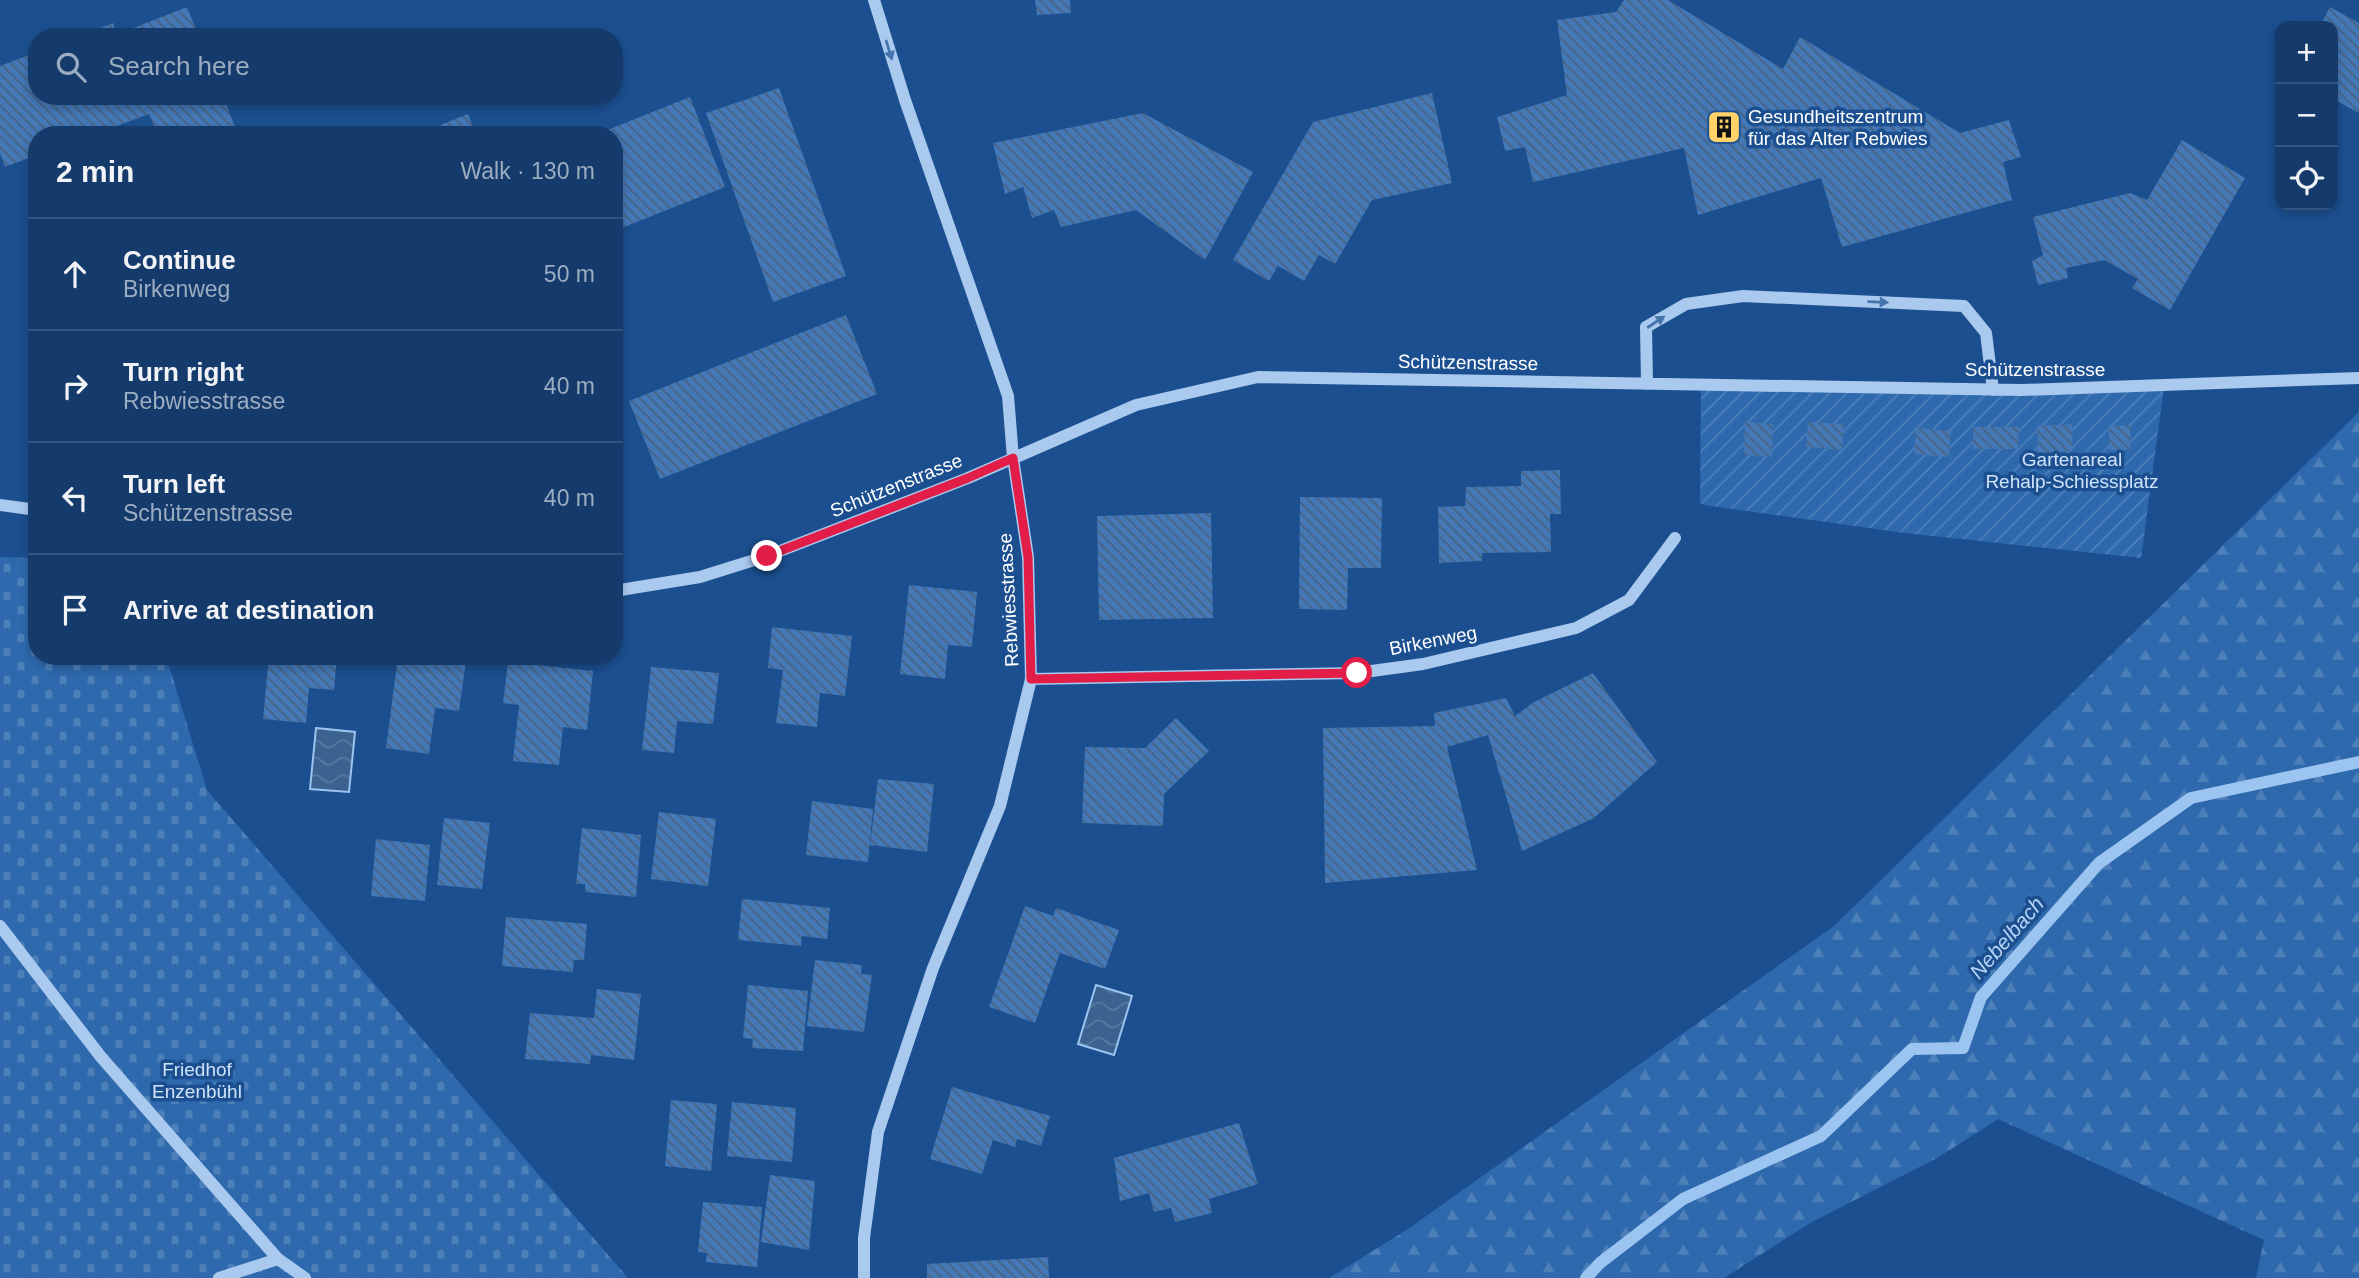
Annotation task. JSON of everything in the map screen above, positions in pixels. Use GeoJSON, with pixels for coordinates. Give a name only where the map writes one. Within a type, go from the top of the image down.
{"type":"FeatureCollection","features":[{"type":"Feature","properties":{"kind":"street","name":"Rebwiesstrasse"},"geometry":{"type":"LineString","coordinates":[[864,1278],[864,1238],[878,1132],[933,968],[1000,806],[1031,679],[1028,557],[1007,396],[905,100],[874,0]]}},
{"type":"Feature","properties":{"kind":"street"},"geometry":{"type":"LineString","coordinates":[[1647,384],[1646,327],[1686,304],[1743,296],[1964,306],[1986,333],[1993,390]]}},
{"type":"Feature","properties":{"kind":"street","name":"Schützenstrasse"},"geometry":{"type":"LineString","coordinates":[[623,590],[700,577],[767,556],[968,478],[1136,405],[1258,377],[1993,390],[2164,387],[2359,378]]}},
{"type":"Feature","properties":{"kind":"street"},"geometry":{"type":"LineString","coordinates":[[0,505],[28,509]]}},
{"type":"Feature","properties":{"kind":"street","name":"Birkenweg"},"geometry":{"type":"LineString","coordinates":[[1031,679],[1357,673],[1423,664],[1576,628],[1629,600],[1675,538]]}},
{"type":"Feature","properties":{"kind":"street"},"geometry":{"type":"LineString","coordinates":[[0,926],[101,1057],[278,1259],[305,1278]]}},
{"type":"Feature","properties":{"kind":"street"},"geometry":{"type":"LineString","coordinates":[[219,1278],[278,1259]]}},
{"type":"Feature","properties":{"kind":"green space","name":"Gartenareal Rehalp-Schiessplatz"},"geometry":{"type":"Polygon","coordinates":[[[1701,385],[2164,387],[2141,558],[1904,533],[1704,505],[1700,503],[1701,385]]]}},
{"type":"Feature","properties":{"kind":"green space"},"geometry":{"type":"Polygon","coordinates":[[[2359,412],[2359,1278],[2256,1278],[2264,1240],[1998,1119],[1939,1157],[1810,1223],[1724,1278],[1329,1278],[1408,1229],[1834,926],[2359,412]]]}},
{"type":"Feature","properties":{"kind":"green space","name":"Friedhof Enzenbühl"},"geometry":{"type":"Polygon","coordinates":[[[0,557],[28,558],[28,665],[169,665],[207,790],[628,1278],[0,1278],[0,557]]]}},
{"type":"Feature","properties":{"kind":"water"},"geometry":{"type":"Polygon","coordinates":[[[316,728],[355,732],[349,792],[310,789],[316,728]]]}},
{"type":"Feature","properties":{"kind":"water"},"geometry":{"type":"Polygon","coordinates":[[[1096,985],[1132,996],[1114,1055],[1078,1044],[1096,985]]]}},
{"type":"Feature","properties":{"kind":"building"},"geometry":{"type":"Polygon","coordinates":[[[1035,0],[1070,0],[1071,13],[1037,15],[1035,0]]]}},
{"type":"Feature","properties":{"kind":"building","name":"Gesundheitszentrum für das Alter Rebwies"},"geometry":{"type":"Polygon","coordinates":[[[1624,0],[1668,0],[1783,69],[1800,37],[1960,133],[2009,120],[2021,157],[2003,162],[2012,200],[1842,247],[1821,178],[1698,215],[1684,148],[1533,182],[1525,147],[1505,151],[1497,117],[1567,95],[1557,20],[1616,12],[1624,0]]]}},
{"type":"Feature","properties":{"kind":"building"},"geometry":{"type":"Polygon","coordinates":[[[187,7],[195,28],[134,28],[187,7]]]}},
{"type":"Feature","properties":{"kind":"building"},"geometry":{"type":"Polygon","coordinates":[[[2330,7],[2359,23],[2359,113],[2338,102],[2338,21],[2323,21],[2330,7]]]}},
{"type":"Feature","properties":{"kind":"building"},"geometry":{"type":"Polygon","coordinates":[[[113,23],[115,28],[100,28],[113,23]]]}},
{"type":"Feature","properties":{"kind":"building"},"geometry":{"type":"Polygon","coordinates":[[[28,55],[28,105],[226,105],[235,126],[154,126],[149,114],[116,126],[28,126],[28,158],[5,167],[0,153],[0,66],[28,55]]]}},
{"type":"Feature","properties":{"kind":"building"},"geometry":{"type":"Polygon","coordinates":[[[779,88],[846,276],[773,302],[706,113],[779,88]]]}},
{"type":"Feature","properties":{"kind":"building"},"geometry":{"type":"Polygon","coordinates":[[[1432,93],[1452,183],[1372,200],[1335,264],[1319,255],[1304,281],[1278,266],[1269,281],[1233,260],[1313,122],[1432,93]]]}},
{"type":"Feature","properties":{"kind":"building"},"geometry":{"type":"Polygon","coordinates":[[[690,97],[725,187],[623,227],[623,126],[618,126],[690,97]]]}},
{"type":"Feature","properties":{"kind":"building"},"geometry":{"type":"Polygon","coordinates":[[[1143,113],[1253,172],[1205,260],[1136,210],[1061,227],[1054,210],[1032,218],[1023,187],[1005,194],[993,143],[1143,113]]]}},
{"type":"Feature","properties":{"kind":"building"},"geometry":{"type":"Polygon","coordinates":[[[468,114],[473,126],[438,126],[468,114]]]}},
{"type":"Feature","properties":{"kind":"building"},"geometry":{"type":"Polygon","coordinates":[[[2182,140],[2245,178],[2170,310],[2132,288],[2138,279],[2104,260],[2066,268],[2068,278],[2038,285],[2032,261],[2043,255],[2033,217],[2130,193],[2147,200],[2182,140]]]}},
{"type":"Feature","properties":{"kind":"building"},"geometry":{"type":"Polygon","coordinates":[[[846,315],[877,394],[660,479],[629,401],[846,315]]]}},
{"type":"Feature","properties":{"kind":"building"},"geometry":{"type":"Polygon","coordinates":[[[1745,422],[1773,424],[1772,457],[1744,455],[1745,422]]]}},
{"type":"Feature","properties":{"kind":"building"},"geometry":{"type":"Polygon","coordinates":[[[1808,422],[1844,424],[1842,450],[1806,447],[1808,422]]]}},
{"type":"Feature","properties":{"kind":"building"},"geometry":{"type":"Polygon","coordinates":[[[2072,424],[2073,451],[2038,453],[2037,426],[2072,424]]]}},
{"type":"Feature","properties":{"kind":"building"},"geometry":{"type":"Polygon","coordinates":[[[2109,425],[2131,426],[2130,450],[2109,450],[2109,425]]]}},
{"type":"Feature","properties":{"kind":"building"},"geometry":{"type":"Polygon","coordinates":[[[1973,427],[2019,427],[2018,449],[1973,449],[1973,427]]]}},
{"type":"Feature","properties":{"kind":"building"},"geometry":{"type":"Polygon","coordinates":[[[1916,428],[1951,431],[1949,457],[1914,454],[1916,428]]]}},
{"type":"Feature","properties":{"kind":"building"},"geometry":{"type":"Polygon","coordinates":[[[1560,470],[1561,514],[1550,514],[1551,552],[1482,553],[1482,561],[1439,563],[1438,507],[1465,506],[1466,487],[1521,486],[1521,471],[1560,470]]]}},
{"type":"Feature","properties":{"kind":"building"},"geometry":{"type":"Polygon","coordinates":[[[1300,497],[1382,498],[1381,568],[1348,568],[1347,610],[1299,609],[1300,497]]]}},
{"type":"Feature","properties":{"kind":"building"},"geometry":{"type":"Polygon","coordinates":[[[1211,513],[1213,618],[1099,620],[1097,516],[1211,513]]]}},
{"type":"Feature","properties":{"kind":"building"},"geometry":{"type":"Polygon","coordinates":[[[909,585],[977,592],[972,647],[948,645],[945,679],[900,674],[909,585]]]}},
{"type":"Feature","properties":{"kind":"building"},"geometry":{"type":"Polygon","coordinates":[[[772,627],[852,636],[845,696],[820,693],[817,727],[776,723],[783,670],[768,668],[772,627]]]}},
{"type":"Feature","properties":{"kind":"building"},"geometry":{"type":"Polygon","coordinates":[[[268,665],[336,665],[334,690],[309,688],[306,723],[263,719],[268,665]]]}},
{"type":"Feature","properties":{"kind":"building"},"geometry":{"type":"Polygon","coordinates":[[[397,665],[465,665],[459,711],[435,708],[429,754],[386,748],[397,665]]]}},
{"type":"Feature","properties":{"kind":"building"},"geometry":{"type":"Polygon","coordinates":[[[508,665],[593,671],[587,730],[563,727],[559,765],[513,761],[519,705],[503,703],[508,665]]]}},
{"type":"Feature","properties":{"kind":"building"},"geometry":{"type":"Polygon","coordinates":[[[651,667],[719,673],[713,724],[677,721],[674,753],[642,750],[651,667]]]}},
{"type":"Feature","properties":{"kind":"building"},"geometry":{"type":"Polygon","coordinates":[[[1593,673],[1657,762],[1594,818],[1522,851],[1488,735],[1447,747],[1477,870],[1325,883],[1323,728],[1435,726],[1434,713],[1506,698],[1515,716],[1534,702],[1593,673]]]}},
{"type":"Feature","properties":{"kind":"building"},"geometry":{"type":"Polygon","coordinates":[[[1176,718],[1209,751],[1164,794],[1163,826],[1082,823],[1085,747],[1145,748],[1176,718]]]}},
{"type":"Feature","properties":{"kind":"building"},"geometry":{"type":"Polygon","coordinates":[[[878,779],[934,784],[927,852],[870,845],[878,779]]]}},
{"type":"Feature","properties":{"kind":"building"},"geometry":{"type":"Polygon","coordinates":[[[812,801],[873,809],[868,862],[806,855],[812,801]]]}},
{"type":"Feature","properties":{"kind":"building"},"geometry":{"type":"Polygon","coordinates":[[[659,812],[716,819],[708,886],[651,879],[659,812]]]}},
{"type":"Feature","properties":{"kind":"building"},"geometry":{"type":"Polygon","coordinates":[[[444,818],[490,823],[482,889],[437,885],[444,818]]]}},
{"type":"Feature","properties":{"kind":"building"},"geometry":{"type":"Polygon","coordinates":[[[582,828],[641,835],[636,897],[585,892],[585,884],[576,884],[582,828]]]}},
{"type":"Feature","properties":{"kind":"building"},"geometry":{"type":"Polygon","coordinates":[[[376,839],[430,845],[425,901],[371,896],[376,839]]]}},
{"type":"Feature","properties":{"kind":"building"},"geometry":{"type":"Polygon","coordinates":[[[742,899],[830,908],[827,939],[802,936],[801,946],[738,940],[742,899]]]}},
{"type":"Feature","properties":{"kind":"building"},"geometry":{"type":"Polygon","coordinates":[[[1025,906],[1053,916],[1056,908],[1119,930],[1105,969],[1060,953],[1035,1023],[989,1007],[1025,906]]]}},
{"type":"Feature","properties":{"kind":"building"},"geometry":{"type":"Polygon","coordinates":[[[506,917],[587,924],[584,960],[574,960],[573,972],[502,966],[506,917]]]}},
{"type":"Feature","properties":{"kind":"building"},"geometry":{"type":"Polygon","coordinates":[[[815,960],[862,965],[861,974],[872,975],[864,1032],[807,1026],[815,960]]]}},
{"type":"Feature","properties":{"kind":"building"},"geometry":{"type":"Polygon","coordinates":[[[748,985],[808,991],[803,1051],[752,1048],[753,1039],[743,1038],[748,985]]]}},
{"type":"Feature","properties":{"kind":"building"},"geometry":{"type":"Polygon","coordinates":[[[597,989],[641,994],[634,1060],[591,1055],[590,1064],[525,1059],[530,1013],[594,1018],[597,989]]]}},
{"type":"Feature","properties":{"kind":"building"},"geometry":{"type":"Polygon","coordinates":[[[952,1087],[1050,1116],[1041,1146],[1017,1139],[1015,1147],[993,1140],[982,1174],[930,1159],[952,1087]]]}},
{"type":"Feature","properties":{"kind":"building"},"geometry":{"type":"Polygon","coordinates":[[[671,1100],[717,1104],[711,1171],[665,1166],[671,1100]]]}},
{"type":"Feature","properties":{"kind":"building"},"geometry":{"type":"Polygon","coordinates":[[[732,1102],[796,1108],[792,1162],[727,1156],[732,1102]]]}},
{"type":"Feature","properties":{"kind":"building"},"geometry":{"type":"Polygon","coordinates":[[[1239,1123],[1258,1184],[1209,1199],[1212,1213],[1175,1222],[1171,1208],[1154,1212],[1149,1193],[1120,1201],[1114,1158],[1239,1123]]]}},
{"type":"Feature","properties":{"kind":"building"},"geometry":{"type":"Polygon","coordinates":[[[770,1175],[815,1181],[809,1250],[761,1242],[770,1175]]]}},
{"type":"Feature","properties":{"kind":"building"},"geometry":{"type":"Polygon","coordinates":[[[703,1202],[762,1207],[757,1267],[706,1262],[707,1253],[698,1252],[703,1202]]]}},
{"type":"Feature","properties":{"kind":"building"},"geometry":{"type":"Polygon","coordinates":[[[1048,1257],[1049,1278],[927,1278],[927,1264],[1048,1257]]]}},
{"type":"Feature","properties":{"kind":"waterway","name":"Nebelbach"},"geometry":{"type":"LineString","coordinates":[[1586,1278],[1600,1263],[1683,1199],[1821,1136],[1912,1049],[1963,1048],[1981,997],[2099,863],[2191,798],[2359,762]]}},
{"type":"Feature","properties":{"kind":"place","name":"Gesundheitszentrum für das Alter Rebwies"},"geometry":{"type":"Point","coordinates":[1724,127]}},
{"type":"Feature","properties":{"kind":"route"},"geometry":{"type":"LineString","coordinates":[[767,556],[1013,458],[1028,557],[1031,679],[1357,673]]}}]}
